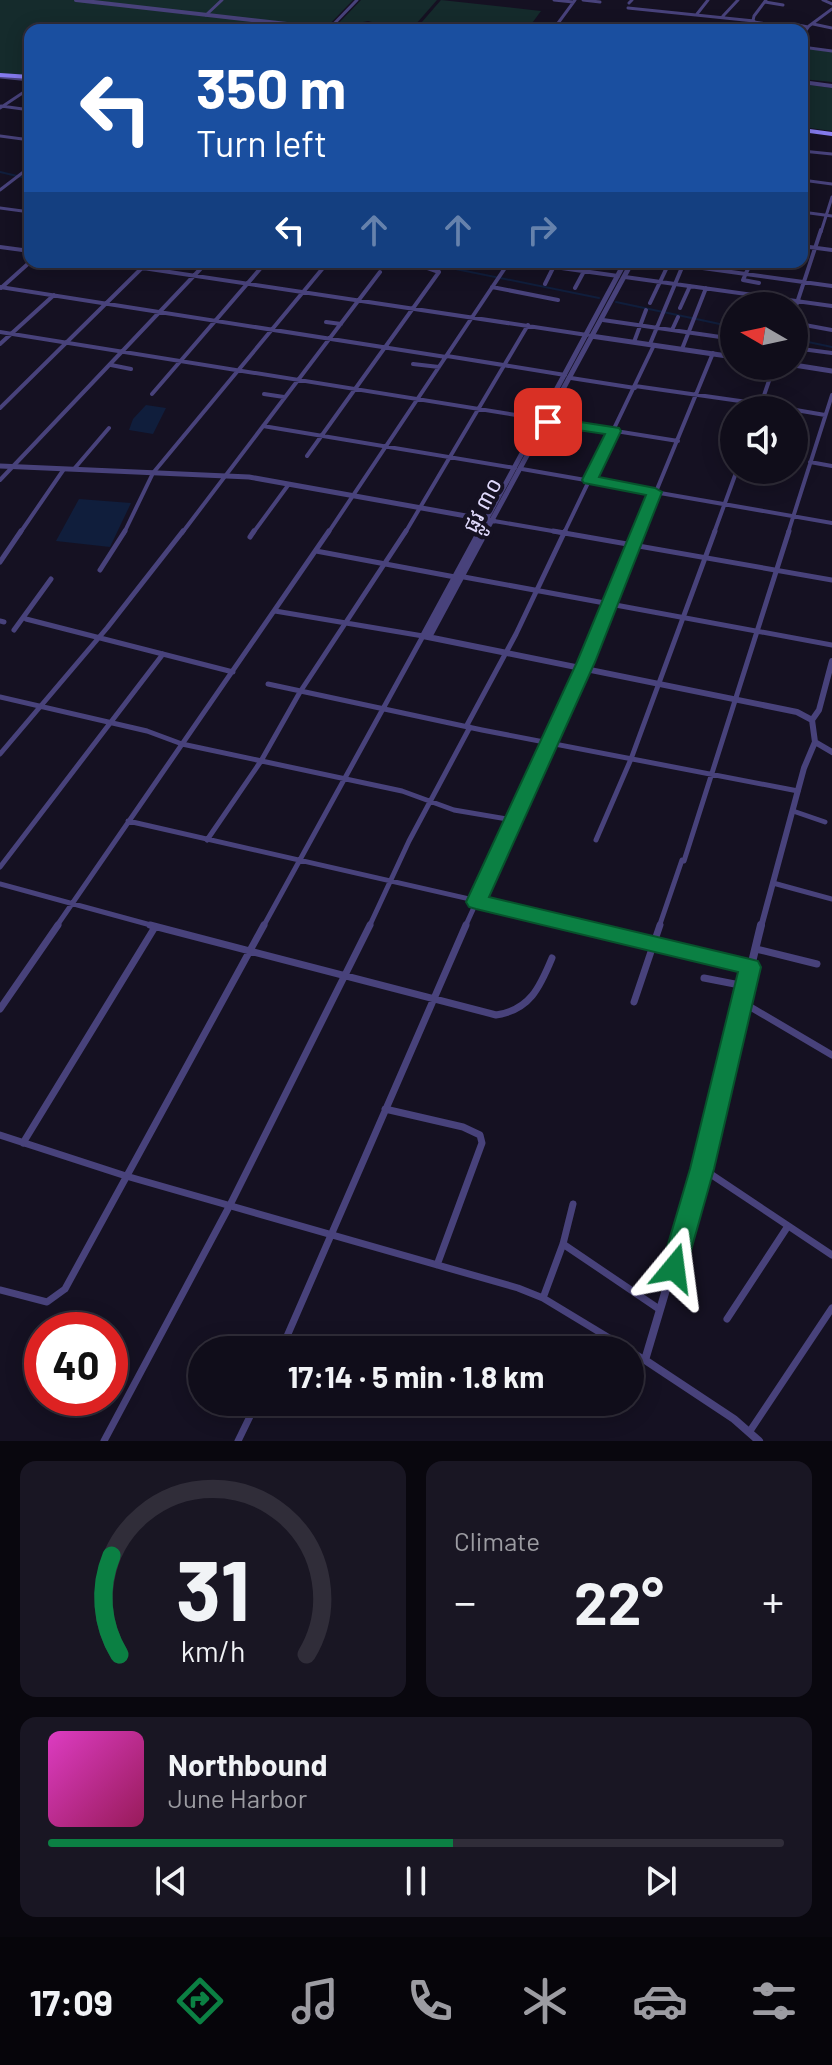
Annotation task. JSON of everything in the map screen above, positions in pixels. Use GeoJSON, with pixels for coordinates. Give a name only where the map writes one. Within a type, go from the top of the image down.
{"type":"FeatureCollection","features":[{"type":"Feature","properties":{"kind":"main road"},"geometry":{"type":"LineString","coordinates":[[0,76],[24,78]]}},
{"type":"Feature","properties":{"kind":"main road"},"geometry":{"type":"LineString","coordinates":[[808,131],[832,134]]}},
{"type":"Feature","properties":{"kind":"street"},"geometry":{"type":"LineString","coordinates":[[76,0],[285,24]]}},
{"type":"Feature","properties":{"kind":"street"},"geometry":{"type":"LineString","coordinates":[[206,15],[222,0]]}},
{"type":"Feature","properties":{"kind":"street"},"geometry":{"type":"LineString","coordinates":[[334,24],[357,0]]}},
{"type":"Feature","properties":{"kind":"street"},"geometry":{"type":"LineString","coordinates":[[554,0],[574,1]]}},
{"type":"Feature","properties":{"kind":"street"},"geometry":{"type":"LineString","coordinates":[[583,0],[600,2]]}},
{"type":"Feature","properties":{"kind":"street"},"geometry":{"type":"LineString","coordinates":[[696,15],[708,0]]}},
{"type":"Feature","properties":{"kind":"street"},"geometry":{"type":"LineString","coordinates":[[723,16],[738,0]]}},
{"type":"Feature","properties":{"kind":"street"},"geometry":{"type":"LineString","coordinates":[[823,0],[832,4]]}},
{"type":"Feature","properties":{"kind":"street"},"geometry":{"type":"LineString","coordinates":[[557,24],[574,1]]}},
{"type":"Feature","properties":{"kind":"street"},"geometry":{"type":"LineString","coordinates":[[753,24],[765,1],[783,5]]}},
{"type":"Feature","properties":{"kind":"street"},"geometry":{"type":"LineString","coordinates":[[630,4],[666,12],[723,16],[770,24]]}},
{"type":"Feature","properties":{"kind":"street"},"geometry":{"type":"LineString","coordinates":[[666,12],[672,6]]}},
{"type":"Feature","properties":{"kind":"street"},"geometry":{"type":"LineString","coordinates":[[808,28],[832,9]]}},
{"type":"Feature","properties":{"kind":"street"},"geometry":{"type":"LineString","coordinates":[[810,25],[832,28]]}},
{"type":"Feature","properties":{"kind":"street"},"geometry":{"type":"LineString","coordinates":[[808,48],[832,51]]}},
{"type":"Feature","properties":{"kind":"street"},"geometry":{"type":"LineString","coordinates":[[808,83],[832,86]]}},
{"type":"Feature","properties":{"kind":"street"},"geometry":{"type":"LineString","coordinates":[[1,107],[24,92]]}},
{"type":"Feature","properties":{"kind":"street"},"geometry":{"type":"LineString","coordinates":[[1,107],[24,109]]}},
{"type":"Feature","properties":{"kind":"street"},"geometry":{"type":"LineString","coordinates":[[0,136],[24,139]]}},
{"type":"Feature","properties":{"kind":"street"},"geometry":{"type":"LineString","coordinates":[[808,152],[832,154]]}},
{"type":"Feature","properties":{"kind":"street"},"geometry":{"type":"LineString","coordinates":[[0,190],[24,171]]}},
{"type":"Feature","properties":{"kind":"street"},"geometry":{"type":"LineString","coordinates":[[808,181],[832,184]]}},
{"type":"Feature","properties":{"kind":"street"},"geometry":{"type":"LineString","coordinates":[[808,266],[829,216],[832,197]]}},
{"type":"Feature","properties":{"kind":"street"},"geometry":{"type":"LineString","coordinates":[[0,208],[24,211]]}},
{"type":"Feature","properties":{"kind":"street"},"geometry":{"type":"LineString","coordinates":[[808,213],[829,216]]}},
{"type":"Feature","properties":{"kind":"street"},"geometry":{"type":"LineString","coordinates":[[808,246],[832,250]]}},
{"type":"Feature","properties":{"kind":"street"},"geometry":{"type":"LineString","coordinates":[[0,247],[24,250]]}},
{"type":"Feature","properties":{"kind":"street"},"geometry":{"type":"LineString","coordinates":[[1,287],[24,267]]}},
{"type":"Feature","properties":{"kind":"street"},"geometry":{"type":"LineString","coordinates":[[0,408],[142,268],[720,354]]}},
{"type":"Feature","properties":{"kind":"street"},"geometry":{"type":"LineString","coordinates":[[0,480],[201,268]]}},
{"type":"Feature","properties":{"kind":"street"},"geometry":{"type":"LineString","coordinates":[[152,394],[261,268]]}},
{"type":"Feature","properties":{"kind":"street"},"geometry":{"type":"LineString","coordinates":[[100,570],[117,547],[152,475],[323,268]]}},
{"type":"Feature","properties":{"kind":"street"},"geometry":{"type":"LineString","coordinates":[[307,456],[439,272],[428,268]]}},
{"type":"Feature","properties":{"kind":"street"},"geometry":{"type":"LineString","coordinates":[[1,1004],[275,611],[505,268]]}},
{"type":"Feature","properties":{"kind":"street"},"geometry":{"type":"LineString","coordinates":[[545,284],[553,268]]}},
{"type":"Feature","properties":{"kind":"street"},"geometry":{"type":"LineString","coordinates":[[570,268],[734,292]]}},
{"type":"Feature","properties":{"kind":"street"},"geometry":{"type":"LineString","coordinates":[[575,288],[586,268]]}},
{"type":"Feature","properties":{"kind":"street","name":"ផ្លូវ ៣០"},"geometry":{"type":"LineString","coordinates":[[591,336],[603,320],[624,268]]}},
{"type":"Feature","properties":{"kind":"street","name":"ផ្លូវ ៣០"},"geometry":{"type":"LineString","coordinates":[[424,639],[456,577],[522,469],[628,268]]}},
{"type":"Feature","properties":{"kind":"street"},"geometry":{"type":"LineString","coordinates":[[650,303],[667,268]]}},
{"type":"Feature","properties":{"kind":"street"},"geometry":{"type":"LineString","coordinates":[[104,1441],[230,1205],[345,978],[389,881],[506,653],[635,387],[655,328],[682,268]]}},
{"type":"Feature","properties":{"kind":"street"},"geometry":{"type":"LineString","coordinates":[[714,268],[832,286]]}},
{"type":"Feature","properties":{"kind":"street"},"geometry":{"type":"LineString","coordinates":[[748,268],[743,280],[759,283]]}},
{"type":"Feature","properties":{"kind":"street"},"geometry":{"type":"LineString","coordinates":[[800,292],[807,268]]}},
{"type":"Feature","properties":{"kind":"street"},"geometry":{"type":"LineString","coordinates":[[0,754],[98,637],[380,272]]}},
{"type":"Feature","properties":{"kind":"street"},"geometry":{"type":"LineString","coordinates":[[680,308],[690,286]]}},
{"type":"Feature","properties":{"kind":"street"},"geometry":{"type":"LineString","coordinates":[[1,287],[720,399]]}},
{"type":"Feature","properties":{"kind":"street"},"geometry":{"type":"LineString","coordinates":[[492,287],[558,300]]}},
{"type":"Feature","properties":{"kind":"street"},"geometry":{"type":"LineString","coordinates":[[682,349],[706,288]]}},
{"type":"Feature","properties":{"kind":"street"},"geometry":{"type":"LineString","coordinates":[[0,344],[54,295]]}},
{"type":"Feature","properties":{"kind":"street"},"geometry":{"type":"LineString","coordinates":[[808,302],[832,306]]}},
{"type":"Feature","properties":{"kind":"street"},"geometry":{"type":"LineString","coordinates":[[634,342],[646,310]]}},
{"type":"Feature","properties":{"kind":"street"},"geometry":{"type":"LineString","coordinates":[[672,330],[678,317]]}},
{"type":"Feature","properties":{"kind":"street"},"geometry":{"type":"LineString","coordinates":[[603,320],[720,337]]}},
{"type":"Feature","properties":{"kind":"street"},"geometry":{"type":"LineString","coordinates":[[326,322],[342,324]]}},
{"type":"Feature","properties":{"kind":"street"},"geometry":{"type":"LineString","coordinates":[[207,840],[261,761],[300,692],[385,563],[528,325]]}},
{"type":"Feature","properties":{"kind":"street"},"geometry":{"type":"LineString","coordinates":[[808,326],[832,330]]}},
{"type":"Feature","properties":{"kind":"street"},"geometry":{"type":"LineString","coordinates":[[0,332],[678,441]]}},
{"type":"Feature","properties":{"kind":"street"},"geometry":{"type":"LineString","coordinates":[[808,350],[832,353]]}},
{"type":"Feature","properties":{"kind":"street"},"geometry":{"type":"LineString","coordinates":[[287,1336],[476,902],[581,670],[713,353]]}},
{"type":"Feature","properties":{"kind":"street"},"geometry":{"type":"LineString","coordinates":[[413,364],[439,367]]}},
{"type":"Feature","properties":{"kind":"street"},"geometry":{"type":"LineString","coordinates":[[111,365],[131,369]]}},
{"type":"Feature","properties":{"kind":"street"},"geometry":{"type":"LineString","coordinates":[[808,367],[832,371]]}},
{"type":"Feature","properties":{"kind":"street"},"geometry":{"type":"LineString","coordinates":[[526,375],[529,369]]}},
{"type":"Feature","properties":{"kind":"street"},"geometry":{"type":"LineString","coordinates":[[264,394],[284,397]]}},
{"type":"Feature","properties":{"kind":"street"},"geometry":{"type":"LineString","coordinates":[[634,1002],[736,700],[755,631],[832,395]]}},
{"type":"Feature","properties":{"kind":"street"},"geometry":{"type":"LineString","coordinates":[[808,412],[825,415]]}},
{"type":"Feature","properties":{"kind":"street","name":"ផ្លូវ ៣០"},"geometry":{"type":"LineString","coordinates":[[424,639],[464,577],[515,468],[545,421]]}},
{"type":"Feature","properties":{"kind":"street"},"geometry":{"type":"LineString","coordinates":[[262,426],[515,468]]}},
{"type":"Feature","properties":{"kind":"street"},"geometry":{"type":"LineString","coordinates":[[74,469],[109,428]]}},
{"type":"Feature","properties":{"kind":"street"},"geometry":{"type":"LineString","coordinates":[[810,462],[832,466]]}},
{"type":"Feature","properties":{"kind":"street"},"geometry":{"type":"LineString","coordinates":[[0,466],[152,475],[226,474],[832,580]]}},
{"type":"Feature","properties":{"kind":"street"},"geometry":{"type":"LineString","coordinates":[[0,562],[64,469]]}},
{"type":"Feature","properties":{"kind":"street"},"geometry":{"type":"LineString","coordinates":[[522,469],[832,523]]}},
{"type":"Feature","properties":{"kind":"street"},"geometry":{"type":"LineString","coordinates":[[250,537],[289,484]]}},
{"type":"Feature","properties":{"kind":"street"},"geometry":{"type":"LineString","coordinates":[[596,840],[631,759],[732,484]]}},
{"type":"Feature","properties":{"kind":"street"},"geometry":{"type":"LineString","coordinates":[[316,551],[456,577]]}},
{"type":"Feature","properties":{"kind":"street"},"geometry":{"type":"LineString","coordinates":[[464,577],[832,645]]}},
{"type":"Feature","properties":{"kind":"street"},"geometry":{"type":"LineString","coordinates":[[14,630],[26,619],[39,593],[51,579]]}},
{"type":"Feature","properties":{"kind":"street"},"geometry":{"type":"LineString","coordinates":[[275,611],[506,653],[797,712],[812,720]]}},
{"type":"Feature","properties":{"kind":"street"},"geometry":{"type":"LineString","coordinates":[[26,619],[233,672]]}},
{"type":"Feature","properties":{"kind":"street"},"geometry":{"type":"LineString","coordinates":[[0,1290],[47,1302],[61,1294],[424,639]]}},
{"type":"Feature","properties":{"kind":"street"},"geometry":{"type":"LineString","coordinates":[[0,867],[163,654]]}},
{"type":"Feature","properties":{"kind":"street"},"geometry":{"type":"LineString","coordinates":[[759,1441],[750,1431],[645,1360],[702,1169],[741,1001],[798,791],[815,742],[812,720],[819,710],[832,661]]}},
{"type":"Feature","properties":{"kind":"street"},"geometry":{"type":"LineString","coordinates":[[268,684],[798,791]]}},
{"type":"Feature","properties":{"kind":"street"},"geometry":{"type":"LineString","coordinates":[[0,697],[112,723],[182,744],[345,778],[430,800],[454,810],[513,820]]}},
{"type":"Feature","properties":{"kind":"street"},"geometry":{"type":"LineString","coordinates":[[815,742],[832,752]]}},
{"type":"Feature","properties":{"kind":"street"},"geometry":{"type":"LineString","coordinates":[[793,811],[825,822]]}},
{"type":"Feature","properties":{"kind":"street"},"geometry":{"type":"LineString","coordinates":[[128,821],[750,967]]}},
{"type":"Feature","properties":{"kind":"street"},"geometry":{"type":"LineString","coordinates":[[773,883],[832,899]]}},
{"type":"Feature","properties":{"kind":"street"},"geometry":{"type":"LineString","coordinates":[[0,884],[345,978],[496,1015],[514,1011],[533,1000],[552,958]]}},
{"type":"Feature","properties":{"kind":"street"},"geometry":{"type":"LineString","coordinates":[[23,1143],[155,927]]}},
{"type":"Feature","properties":{"kind":"street"},"geometry":{"type":"LineString","coordinates":[[755,949],[817,964]]}},
{"type":"Feature","properties":{"kind":"street"},"geometry":{"type":"LineString","coordinates":[[704,978],[745,986]]}},
{"type":"Feature","properties":{"kind":"street"},"geometry":{"type":"LineString","coordinates":[[741,1001],[832,1055]]}},
{"type":"Feature","properties":{"kind":"street"},"geometry":{"type":"LineString","coordinates":[[385,1109],[463,1127],[480,1135],[482,1143],[437,1265]]}},
{"type":"Feature","properties":{"kind":"street"},"geometry":{"type":"LineString","coordinates":[[0,1135],[126,1176],[543,1298],[607,1336]]}},
{"type":"Feature","properties":{"kind":"street"},"geometry":{"type":"LineString","coordinates":[[702,1169],[832,1255]]}},
{"type":"Feature","properties":{"kind":"street"},"geometry":{"type":"LineString","coordinates":[[543,1298],[563,1244],[573,1204]]}},
{"type":"Feature","properties":{"kind":"street"},"geometry":{"type":"LineString","coordinates":[[727,1319],[788,1226]]}},
{"type":"Feature","properties":{"kind":"street"},"geometry":{"type":"LineString","coordinates":[[563,1244],[660,1309]]}},
{"type":"Feature","properties":{"kind":"street"},"geometry":{"type":"LineString","coordinates":[[750,1431],[832,1308]]}},
{"type":"Feature","properties":{"kind":"street"},"geometry":{"type":"LineString","coordinates":[[238,1441],[250,1416]]}},
{"type":"Feature","properties":{"kind":"green space"},"geometry":{"type":"Polygon","coordinates":[[[0,0],[353,0],[330,24],[24,24],[24,77],[0,75],[0,0]]]}},
{"type":"Feature","properties":{"kind":"green space"},"geometry":{"type":"Polygon","coordinates":[[[361,0],[437,0],[416,24],[368,21],[338,24],[361,0]]]}},
{"type":"Feature","properties":{"kind":"green space"},"geometry":{"type":"Polygon","coordinates":[[[441,0],[541,11],[531,24],[420,24],[441,0]]]}},
{"type":"Feature","properties":{"kind":"green space"},"geometry":{"type":"Polygon","coordinates":[[[808,49],[832,52],[832,82],[808,80],[808,49]]]}},
{"type":"Feature","properties":{"kind":"green space"},"geometry":{"type":"Polygon","coordinates":[[[808,85],[832,88],[832,131],[808,128],[808,85]]]}},
{"type":"Feature","properties":{"kind":"water"},"geometry":{"type":"Polygon","coordinates":[[[146,405],[166,408],[153,434],[129,430],[133,419],[146,405]]]}},
{"type":"Feature","properties":{"kind":"water"},"geometry":{"type":"Polygon","coordinates":[[[79,499],[131,503],[110,547],[56,541],[79,499]]]}},
{"type":"Feature","properties":{"kind":"waterway"},"geometry":{"type":"LineString","coordinates":[[0,172],[24,178]]}},
{"type":"Feature","properties":{"kind":"waterway"},"geometry":{"type":"LineString","coordinates":[[451,268],[599,298]]}},
{"type":"Feature","properties":{"kind":"waterway"},"geometry":{"type":"LineString","coordinates":[[616,302],[720,324]]}},
{"type":"Feature","properties":{"kind":"waterway"},"geometry":{"type":"LineString","coordinates":[[808,342],[832,347]]}},
{"type":"Feature","properties":{"kind":"route"},"geometry":{"type":"LineString","coordinates":[[548,422],[614,431],[590,480],[655,492],[586,662],[476,902],[596,928],[750,967],[702,1169],[674,1268]]}}]}
